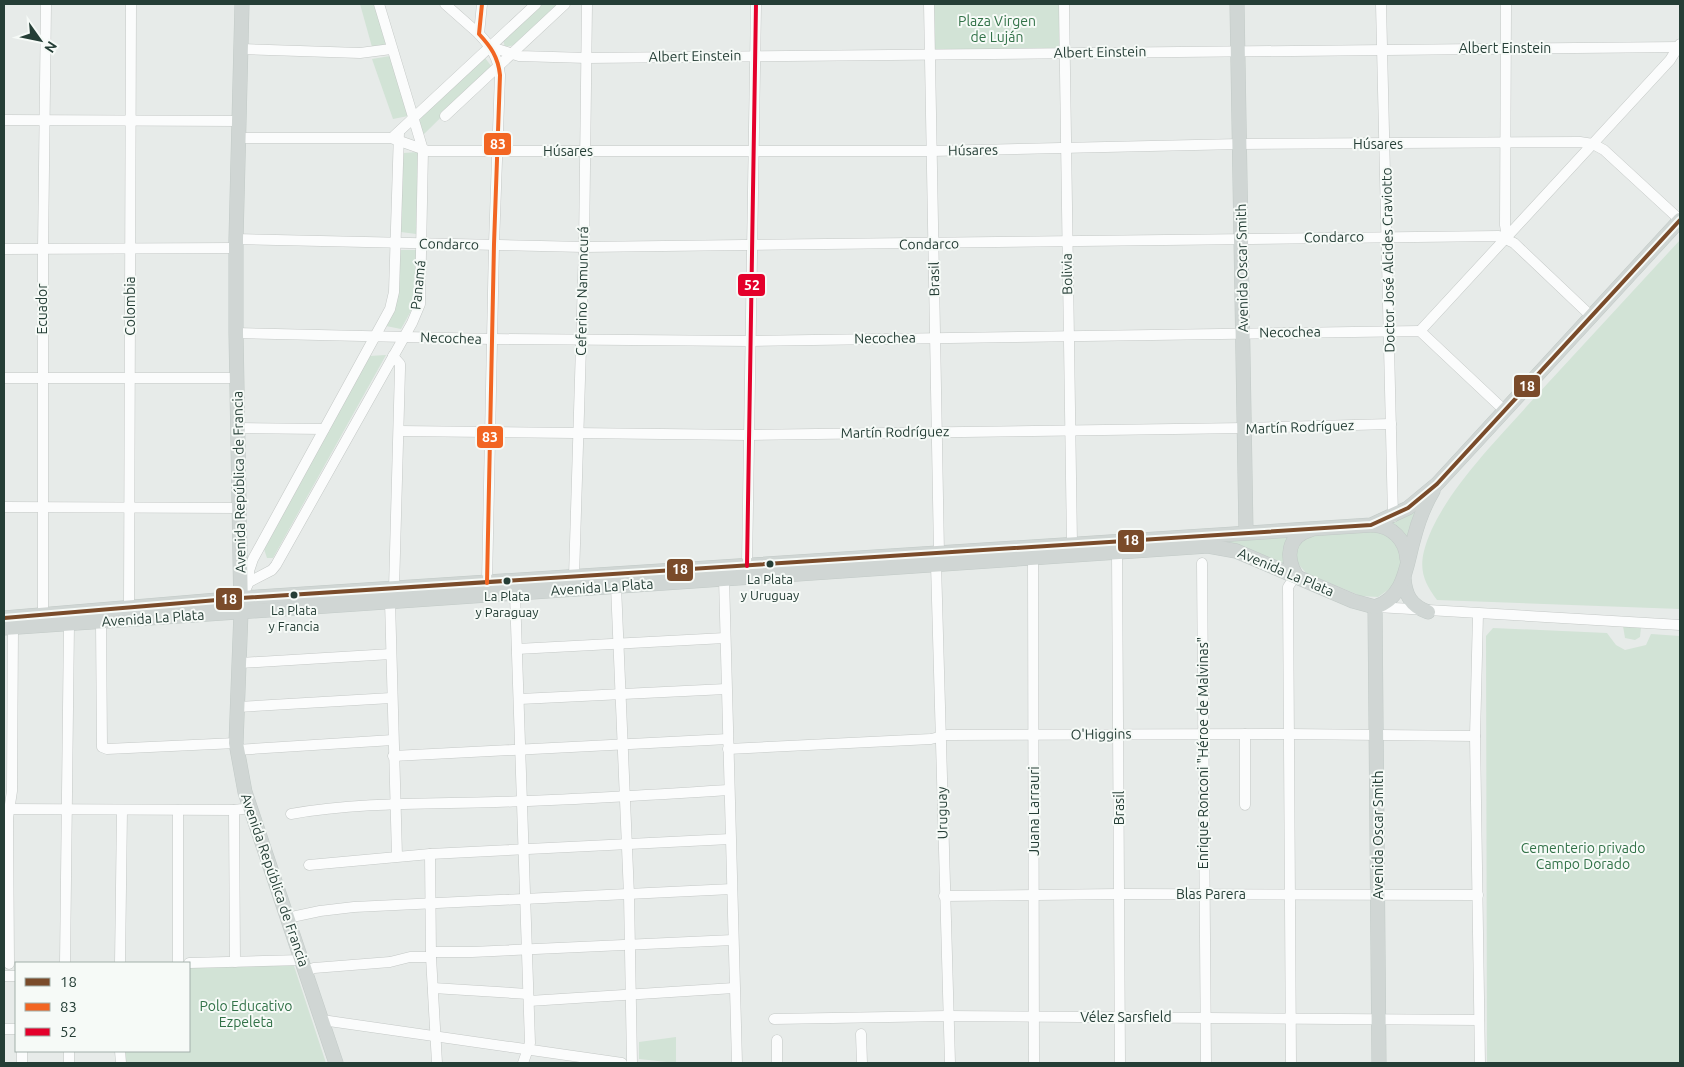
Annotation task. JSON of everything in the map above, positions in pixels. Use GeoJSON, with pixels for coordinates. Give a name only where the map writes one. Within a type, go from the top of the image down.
{"type":"FeatureCollection","features":[{"type":"Feature","properties":{"kind":"main road","name":"Avenida República de Francia"},"geometry":{"type":"LineString","coordinates":[[242,4],[236,244],[238,508],[241,598],[236,746],[250,808],[336,1063]]}},
{"type":"Feature","properties":{"kind":"main road","name":"Avenida Oscar Smith"},"geometry":{"type":"LineString","coordinates":[[1237,4],[1246,532]]}},
{"type":"Feature","properties":{"kind":"main road","name":"Avenida La Plata"},"geometry":{"type":"LineString","coordinates":[[7,624],[43,615],[241,598],[515,594],[724,578],[1072,544],[1372,525],[1393,517],[1412,505],[1437,484],[1680,220]]}},
{"type":"Feature","properties":{"kind":"main road","name":"Avenida La Plata"},"geometry":{"type":"LineString","coordinates":[[7,624],[69,624],[241,612],[487,583],[747,566],[938,558],[1034,558],[1199,546],[1222,547],[1296,575],[1353,601],[1375,607],[1392,596],[1406,571],[1418,524],[1437,484]]}},
{"type":"Feature","properties":{"kind":"main road"},"geometry":{"type":"LineString","coordinates":[[1372,525],[1384,526],[1398,535],[1406,552],[1405,588],[1409,599],[1419,608],[1428,612]]}},
{"type":"Feature","properties":{"kind":"main road"},"geometry":{"type":"LineString","coordinates":[[1296,575],[1290,562],[1290,545],[1303,532],[1319,528]]}},
{"type":"Feature","properties":{"kind":"main road","name":"Avenida Oscar Smith"},"geometry":{"type":"LineString","coordinates":[[1375,607],[1379,1063]]}},
{"type":"Feature","properties":{"kind":"street","name":"Ecuador"},"geometry":{"type":"LineString","coordinates":[[43,615],[42,379],[46,4]]}},
{"type":"Feature","properties":{"kind":"street","name":"Colombia"},"geometry":{"type":"LineString","coordinates":[[129,609],[131,4]]}},
{"type":"Feature","properties":{"kind":"street","name":"Panamá"},"geometry":{"type":"LineString","coordinates":[[241,598],[250,582],[272,570],[276,564],[404,337],[420,304],[424,150],[379,4]]}},
{"type":"Feature","properties":{"kind":"street"},"geometry":{"type":"LineString","coordinates":[[445,4],[491,47],[499,66],[487,583]]}},
{"type":"Feature","properties":{"kind":"street"},"geometry":{"type":"LineString","coordinates":[[478,34],[482,4]]}},
{"type":"Feature","properties":{"kind":"street"},"geometry":{"type":"LineString","coordinates":[[396,137],[414,117],[536,4]]}},
{"type":"Feature","properties":{"kind":"street"},"geometry":{"type":"LineString","coordinates":[[446,116],[566,4]]}},
{"type":"Feature","properties":{"kind":"street","name":"Ceferino Namuncurá"},"geometry":{"type":"LineString","coordinates":[[574,578],[584,247],[587,4]]}},
{"type":"Feature","properties":{"kind":"street"},"geometry":{"type":"LineString","coordinates":[[747,566],[756,4]]}},
{"type":"Feature","properties":{"kind":"street","name":"Brasil"},"geometry":{"type":"LineString","coordinates":[[929,4],[938,558]]}},
{"type":"Feature","properties":{"kind":"street","name":"Bolivia"},"geometry":{"type":"LineString","coordinates":[[1064,4],[1072,544]]}},
{"type":"Feature","properties":{"kind":"street","name":"Doctor José Alcides Craviotto"},"geometry":{"type":"LineString","coordinates":[[1381,4],[1388,236],[1393,517]]}},
{"type":"Feature","properties":{"kind":"street"},"geometry":{"type":"LineString","coordinates":[[1506,4],[1505,225],[1507,238],[1591,316]]}},
{"type":"Feature","properties":{"kind":"street"},"geometry":{"type":"LineString","coordinates":[[1504,410],[1420,331],[1670,60],[1680,46]]}},
{"type":"Feature","properties":{"kind":"street","name":"Albert Einstein"},"geometry":{"type":"LineString","coordinates":[[491,47],[511,55],[587,58],[1680,46]]}},
{"type":"Feature","properties":{"kind":"street"},"geometry":{"type":"LineString","coordinates":[[242,49],[360,53],[392,49]]}},
{"type":"Feature","properties":{"kind":"street"},"geometry":{"type":"LineString","coordinates":[[4,120],[239,121]]}},
{"type":"Feature","properties":{"kind":"street","name":"Panamá"},"geometry":{"type":"LineString","coordinates":[[250,582],[248,571],[253,559],[393,302],[396,243],[396,137]]}},
{"type":"Feature","properties":{"kind":"street","name":"Húsares"},"geometry":{"type":"LineString","coordinates":[[239,138],[396,137],[424,150],[497,151],[932,150],[1240,144],[1506,142],[1580,142],[1593,144]]}},
{"type":"Feature","properties":{"kind":"street"},"geometry":{"type":"LineString","coordinates":[[1593,144],[1604,150],[1680,220]]}},
{"type":"Feature","properties":{"kind":"street","name":"Condarco"},"geometry":{"type":"LineString","coordinates":[[4,249],[130,249],[236,244],[422,243],[584,247],[934,244],[1388,236],[1507,238]]}},
{"type":"Feature","properties":{"kind":"street","name":"Necochea"},"geometry":{"type":"LineString","coordinates":[[236,333],[492,339],[751,340],[1420,331]]}},
{"type":"Feature","properties":{"kind":"street"},"geometry":{"type":"LineString","coordinates":[[393,356],[400,364],[391,654],[397,856]]}},
{"type":"Feature","properties":{"kind":"street"},"geometry":{"type":"LineString","coordinates":[[4,378],[237,378]]}},
{"type":"Feature","properties":{"kind":"street","name":"Martín Rodríguez"},"geometry":{"type":"LineString","coordinates":[[399,431],[749,435],[1391,424]]}},
{"type":"Feature","properties":{"kind":"street"},"geometry":{"type":"LineString","coordinates":[[238,428],[324,429]]}},
{"type":"Feature","properties":{"kind":"street"},"geometry":{"type":"LineString","coordinates":[[4,507],[238,508]]}},
{"type":"Feature","properties":{"kind":"street","name":"Brasil"},"geometry":{"type":"LineString","coordinates":[[1117,552],[1120,1063]]}},
{"type":"Feature","properties":{"kind":"street","name":"Uruguay"},"geometry":{"type":"LineString","coordinates":[[938,558],[940,737],[947,1016],[950,1063]]}},
{"type":"Feature","properties":{"kind":"street","name":"Juana Larrauri"},"geometry":{"type":"LineString","coordinates":[[1034,558],[1034,1063]]}},
{"type":"Feature","properties":{"kind":"street","name":"Enrique Ronconi \"Héroe de Malvinas\""},"geometry":{"type":"LineString","coordinates":[[1202,563],[1206,1063]]}},
{"type":"Feature","properties":{"kind":"street"},"geometry":{"type":"LineString","coordinates":[[1291,1063],[1288,587],[1296,575]]}},
{"type":"Feature","properties":{"kind":"street"},"geometry":{"type":"LineString","coordinates":[[724,578],[728,790],[737,1063]]}},
{"type":"Feature","properties":{"kind":"street"},"geometry":{"type":"LineString","coordinates":[[616,586],[629,895],[632,1063]]}},
{"type":"Feature","properties":{"kind":"street"},"geometry":{"type":"LineString","coordinates":[[515,594],[530,1043],[524,1063]]}},
{"type":"Feature","properties":{"kind":"street"},"geometry":{"type":"LineString","coordinates":[[1375,607],[1428,612],[1680,626]]}},
{"type":"Feature","properties":{"kind":"street"},"geometry":{"type":"LineString","coordinates":[[1478,614],[1475,736],[1480,1063]]}},
{"type":"Feature","properties":{"kind":"street"},"geometry":{"type":"LineString","coordinates":[[101,622],[102,747],[107,749],[236,746],[393,740]]}},
{"type":"Feature","properties":{"kind":"street"},"geometry":{"type":"LineString","coordinates":[[7,624],[12,791],[6,809],[10,964]]}},
{"type":"Feature","properties":{"kind":"street"},"geometry":{"type":"LineString","coordinates":[[65,962],[69,624]]}},
{"type":"Feature","properties":{"kind":"street"},"geometry":{"type":"LineString","coordinates":[[517,649],[725,638]]}},
{"type":"Feature","properties":{"kind":"street"},"geometry":{"type":"LineString","coordinates":[[240,663],[391,654]]}},
{"type":"Feature","properties":{"kind":"street"},"geometry":{"type":"LineString","coordinates":[[520,699],[726,689]]}},
{"type":"Feature","properties":{"kind":"street"},"geometry":{"type":"LineString","coordinates":[[238,707],[391,698]]}},
{"type":"Feature","properties":{"kind":"street"},"geometry":{"type":"LineString","coordinates":[[1245,734],[1245,805]]}},
{"type":"Feature","properties":{"kind":"street","name":"O'Higgins"},"geometry":{"type":"LineString","coordinates":[[394,756],[623,745],[931,740],[940,737],[1033,735],[1288,734],[1475,736]]}},
{"type":"Feature","properties":{"kind":"street"},"geometry":{"type":"LineString","coordinates":[[290,814],[320,809],[728,790]]}},
{"type":"Feature","properties":{"kind":"street"},"geometry":{"type":"LineString","coordinates":[[6,809],[234,810],[250,808]]}},
{"type":"Feature","properties":{"kind":"street"},"geometry":{"type":"LineString","coordinates":[[120,962],[122,810]]}},
{"type":"Feature","properties":{"kind":"street"},"geometry":{"type":"LineString","coordinates":[[178,810],[178,962]]}},
{"type":"Feature","properties":{"kind":"street"},"geometry":{"type":"LineString","coordinates":[[234,810],[235,962]]}},
{"type":"Feature","properties":{"kind":"street"},"geometry":{"type":"LineString","coordinates":[[309,865],[397,856],[730,839]]}},
{"type":"Feature","properties":{"kind":"street"},"geometry":{"type":"LineString","coordinates":[[430,854],[431,954],[437,1063]]}},
{"type":"Feature","properties":{"kind":"street"},"geometry":{"type":"LineString","coordinates":[[287,918],[314,912],[354,907],[732,889]]}},
{"type":"Feature","properties":{"kind":"street","name":"Blas Parera"},"geometry":{"type":"LineString","coordinates":[[944,896],[1034,894],[1478,894]]}},
{"type":"Feature","properties":{"kind":"street"},"geometry":{"type":"LineString","coordinates":[[190,963],[235,962],[314,968],[390,962],[406,957],[431,954],[734,940]]}},
{"type":"Feature","properties":{"kind":"street"},"geometry":{"type":"LineString","coordinates":[[433,988],[529,998],[734,988]]}},
{"type":"Feature","properties":{"kind":"street","name":"Vélez Sarsfield"},"geometry":{"type":"LineString","coordinates":[[774,1019],[1120,1016],[1479,1020]]}},
{"type":"Feature","properties":{"kind":"street"},"geometry":{"type":"LineString","coordinates":[[322,1020],[339,1020],[435,1037],[622,1063]]}},
{"type":"Feature","properties":{"kind":"street"},"geometry":{"type":"LineString","coordinates":[[861,1034],[862,1063]]}},
{"type":"Feature","properties":{"kind":"street"},"geometry":{"type":"LineString","coordinates":[[777,1040],[777,1063]]}},
{"type":"Feature","properties":{"kind":"green space"},"geometry":{"type":"Polygon","coordinates":[[[360,4],[374,4],[386,45],[372,47],[360,4]]]}},
{"type":"Feature","properties":{"kind":"green space"},"geometry":{"type":"Polygon","coordinates":[[[541,4],[558,4],[515,45],[505,47],[503,40],[541,4]]]}},
{"type":"Feature","properties":{"kind":"green space","name":"Plaza Virgen de Luján"},"geometry":{"type":"Polygon","coordinates":[[[929,4],[1064,4],[1064,53],[931,53],[929,4]]]}},
{"type":"Feature","properties":{"kind":"green space"},"geometry":{"type":"Polygon","coordinates":[[[390,56],[408,116],[393,119],[372,59],[390,56]]]}},
{"type":"Feature","properties":{"kind":"green space"},"geometry":{"type":"Polygon","coordinates":[[[485,58],[492,67],[423,135],[419,122],[423,115],[485,58]]]}},
{"type":"Feature","properties":{"kind":"green space"},"geometry":{"type":"Polygon","coordinates":[[[418,152],[416,234],[401,232],[403,153],[418,152]]]}},
{"type":"Feature","properties":{"kind":"green space"},"geometry":{"type":"Polygon","coordinates":[[[1680,240],[1680,609],[1437,600],[1424,577],[1422,565],[1424,551],[1431,531],[1456,489],[1505,430],[1680,240]]]}},
{"type":"Feature","properties":{"kind":"green space"},"geometry":{"type":"Polygon","coordinates":[[[399,250],[417,250],[412,309],[401,329],[386,326],[396,306],[399,250]]]}},
{"type":"Feature","properties":{"kind":"green space"},"geometry":{"type":"Polygon","coordinates":[[[386,355],[273,558],[267,558],[264,549],[369,356],[386,355]]]}},
{"type":"Feature","properties":{"kind":"green space"},"geometry":{"type":"Polygon","coordinates":[[[1421,502],[1409,540],[1391,523],[1421,502]]]}},
{"type":"Feature","properties":{"kind":"green space"},"geometry":{"type":"Polygon","coordinates":[[[1378,531],[1393,536],[1402,561],[1395,585],[1378,597],[1361,596],[1306,573],[1295,560],[1297,544],[1310,534],[1378,531]]]}},
{"type":"Feature","properties":{"kind":"green space"},"geometry":{"type":"Polygon","coordinates":[[[1294,535],[1290,567],[1212,542],[1294,535]]]}},
{"type":"Feature","properties":{"kind":"green space"},"geometry":{"type":"Polygon","coordinates":[[[1623,626],[1641,627],[1640,637],[1635,640],[1625,638],[1623,626]]]}},
{"type":"Feature","properties":{"kind":"green space","name":"Cementerio privado Campo Dorado"},"geometry":{"type":"Polygon","coordinates":[[[1493,628],[1607,633],[1616,645],[1625,650],[1646,645],[1651,634],[1680,636],[1680,1063],[1487,1063],[1486,636],[1493,628]]]}},
{"type":"Feature","properties":{"kind":"green space","name":"Polo Educativo Ezpeleta"},"geometry":{"type":"Polygon","coordinates":[[[293,963],[326,1063],[124,1063],[124,1052],[190,1052],[190,965],[293,963]]]}},
{"type":"Feature","properties":{"kind":"green space"},"geometry":{"type":"Polygon","coordinates":[[[676,1037],[676,1063],[639,1059],[639,1042],[676,1037]]]}},
{"type":"Feature","properties":{"kind":"transit line","name":"83"},"geometry":{"type":"LineString","coordinates":[[482,4],[479,34],[493,53],[498,63],[500,75],[494,244],[487,583]]}},
{"type":"Feature","properties":{"kind":"transit line","name":"52"},"geometry":{"type":"LineString","coordinates":[[747,566],[756,4]]}},
{"type":"Feature","properties":{"kind":"transit line","name":"18"},"geometry":{"type":"LineString","coordinates":[[4,618],[241,598],[1371,525],[1408,508],[1437,484],[1680,220]]}},
{"type":"Feature","properties":{"kind":"place","name":"La Plata y Uruguay"},"geometry":{"type":"Point","coordinates":[770,564]}},
{"type":"Feature","properties":{"kind":"place","name":"La Plata y Paraguay"},"geometry":{"type":"Point","coordinates":[507,581]}},
{"type":"Feature","properties":{"kind":"place","name":"La Plata y Francia"},"geometry":{"type":"Point","coordinates":[294,595]}}]}
